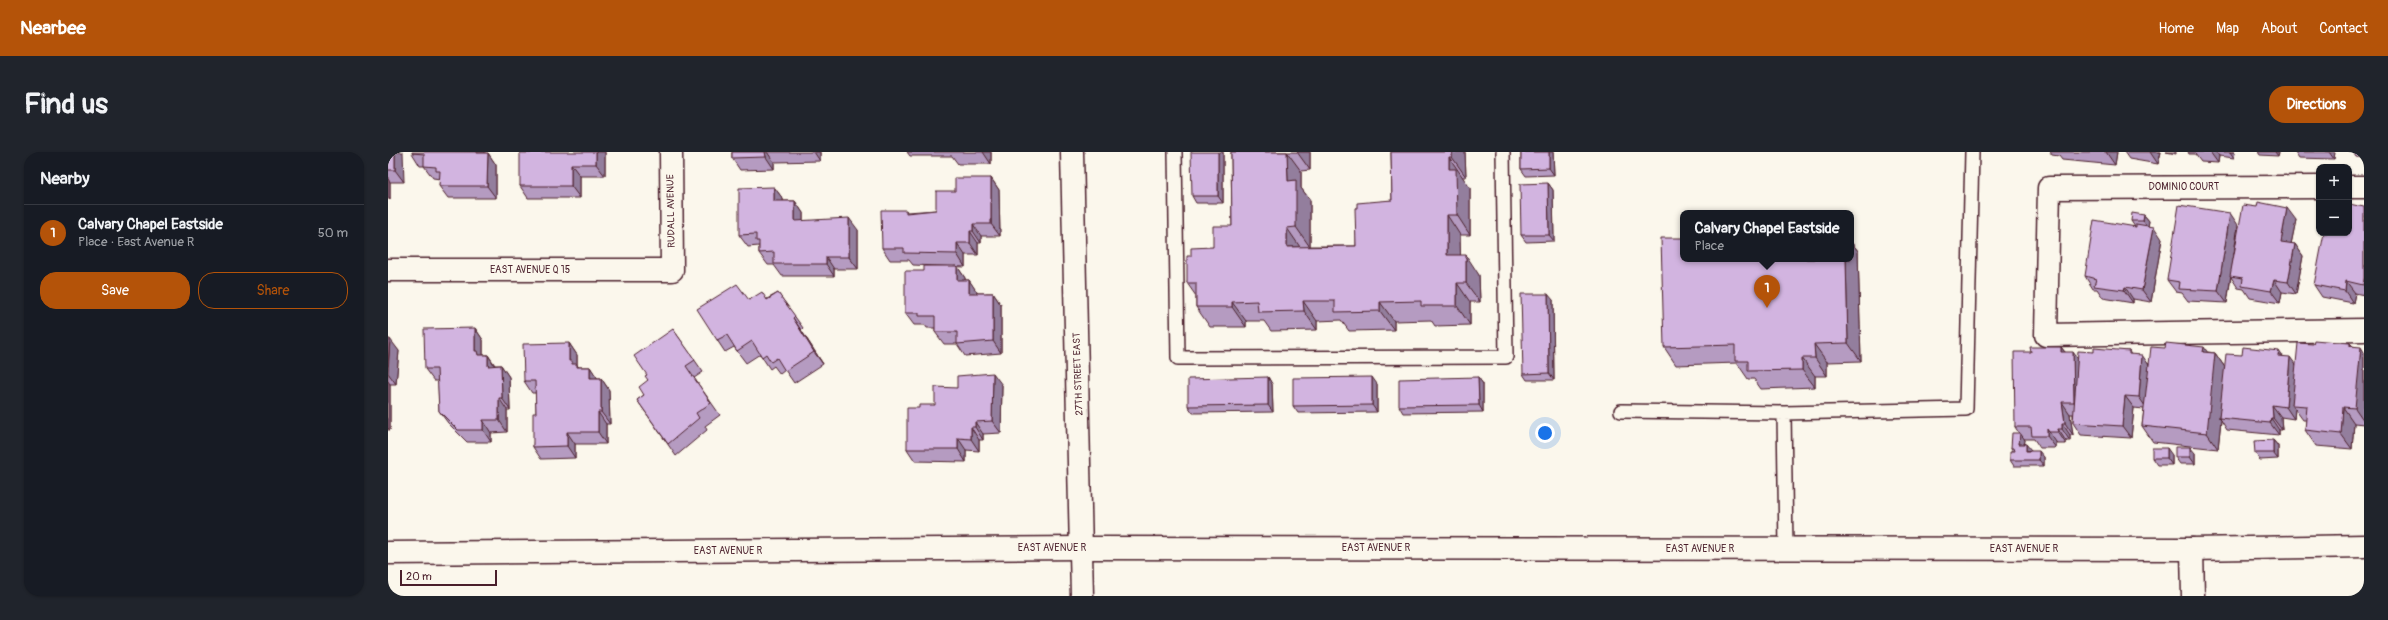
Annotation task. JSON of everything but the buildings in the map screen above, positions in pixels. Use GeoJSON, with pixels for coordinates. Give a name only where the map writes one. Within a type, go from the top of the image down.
{"type":"FeatureCollection","features":[{"type":"Feature","properties":{"kind":"main road","name":"RUDALL AVENUE"},"geometry":{"type":"LineString","coordinates":[[671,152],[672,270]]}},
{"type":"Feature","properties":{"kind":"main road","name":"27TH STREET EAST"},"geometry":{"type":"LineString","coordinates":[[1072,152],[1082,596]]}},
{"type":"Feature","properties":{"kind":"main road","name":"DOMINIO COURT"},"geometry":{"type":"LineString","coordinates":[[2316,187],[2049,188],[2046,335],[2364,330]]}},
{"type":"Feature","properties":{"kind":"main road"},"geometry":{"type":"LineString","coordinates":[[2352,187],[2364,187]]}},
{"type":"Feature","properties":{"kind":"main road","name":"EAST AVENUE Q 15"},"geometry":{"type":"LineString","coordinates":[[388,270],[672,270]]}},
{"type":"Feature","properties":{"kind":"main road","name":"EAST AVENUE R"},"geometry":{"type":"LineString","coordinates":[[388,553],[1082,548],[2192,549],[2364,546]]}},
{"type":"Feature","properties":{"kind":"main road"},"geometry":{"type":"LineString","coordinates":[[2192,549],[2193,596]]}},
{"type":"Feature","properties":{"kind":"lane"},"geometry":{"type":"LineString","coordinates":[[1175,152],[1178,358],[1234,358],[1506,357],[1503,152]]}},
{"type":"Feature","properties":{"kind":"lane"},"geometry":{"type":"LineString","coordinates":[[1621,410],[1784,413],[1966,409],[1972,152]]}},
{"type":"Feature","properties":{"kind":"lane"},"geometry":{"type":"LineString","coordinates":[[1784,413],[1786,549]]}},
{"type":"Feature","properties":{"kind":"place","name":"Calvary Chapel Eastside"},"geometry":{"type":"Point","coordinates":[1767,308]}}]}
